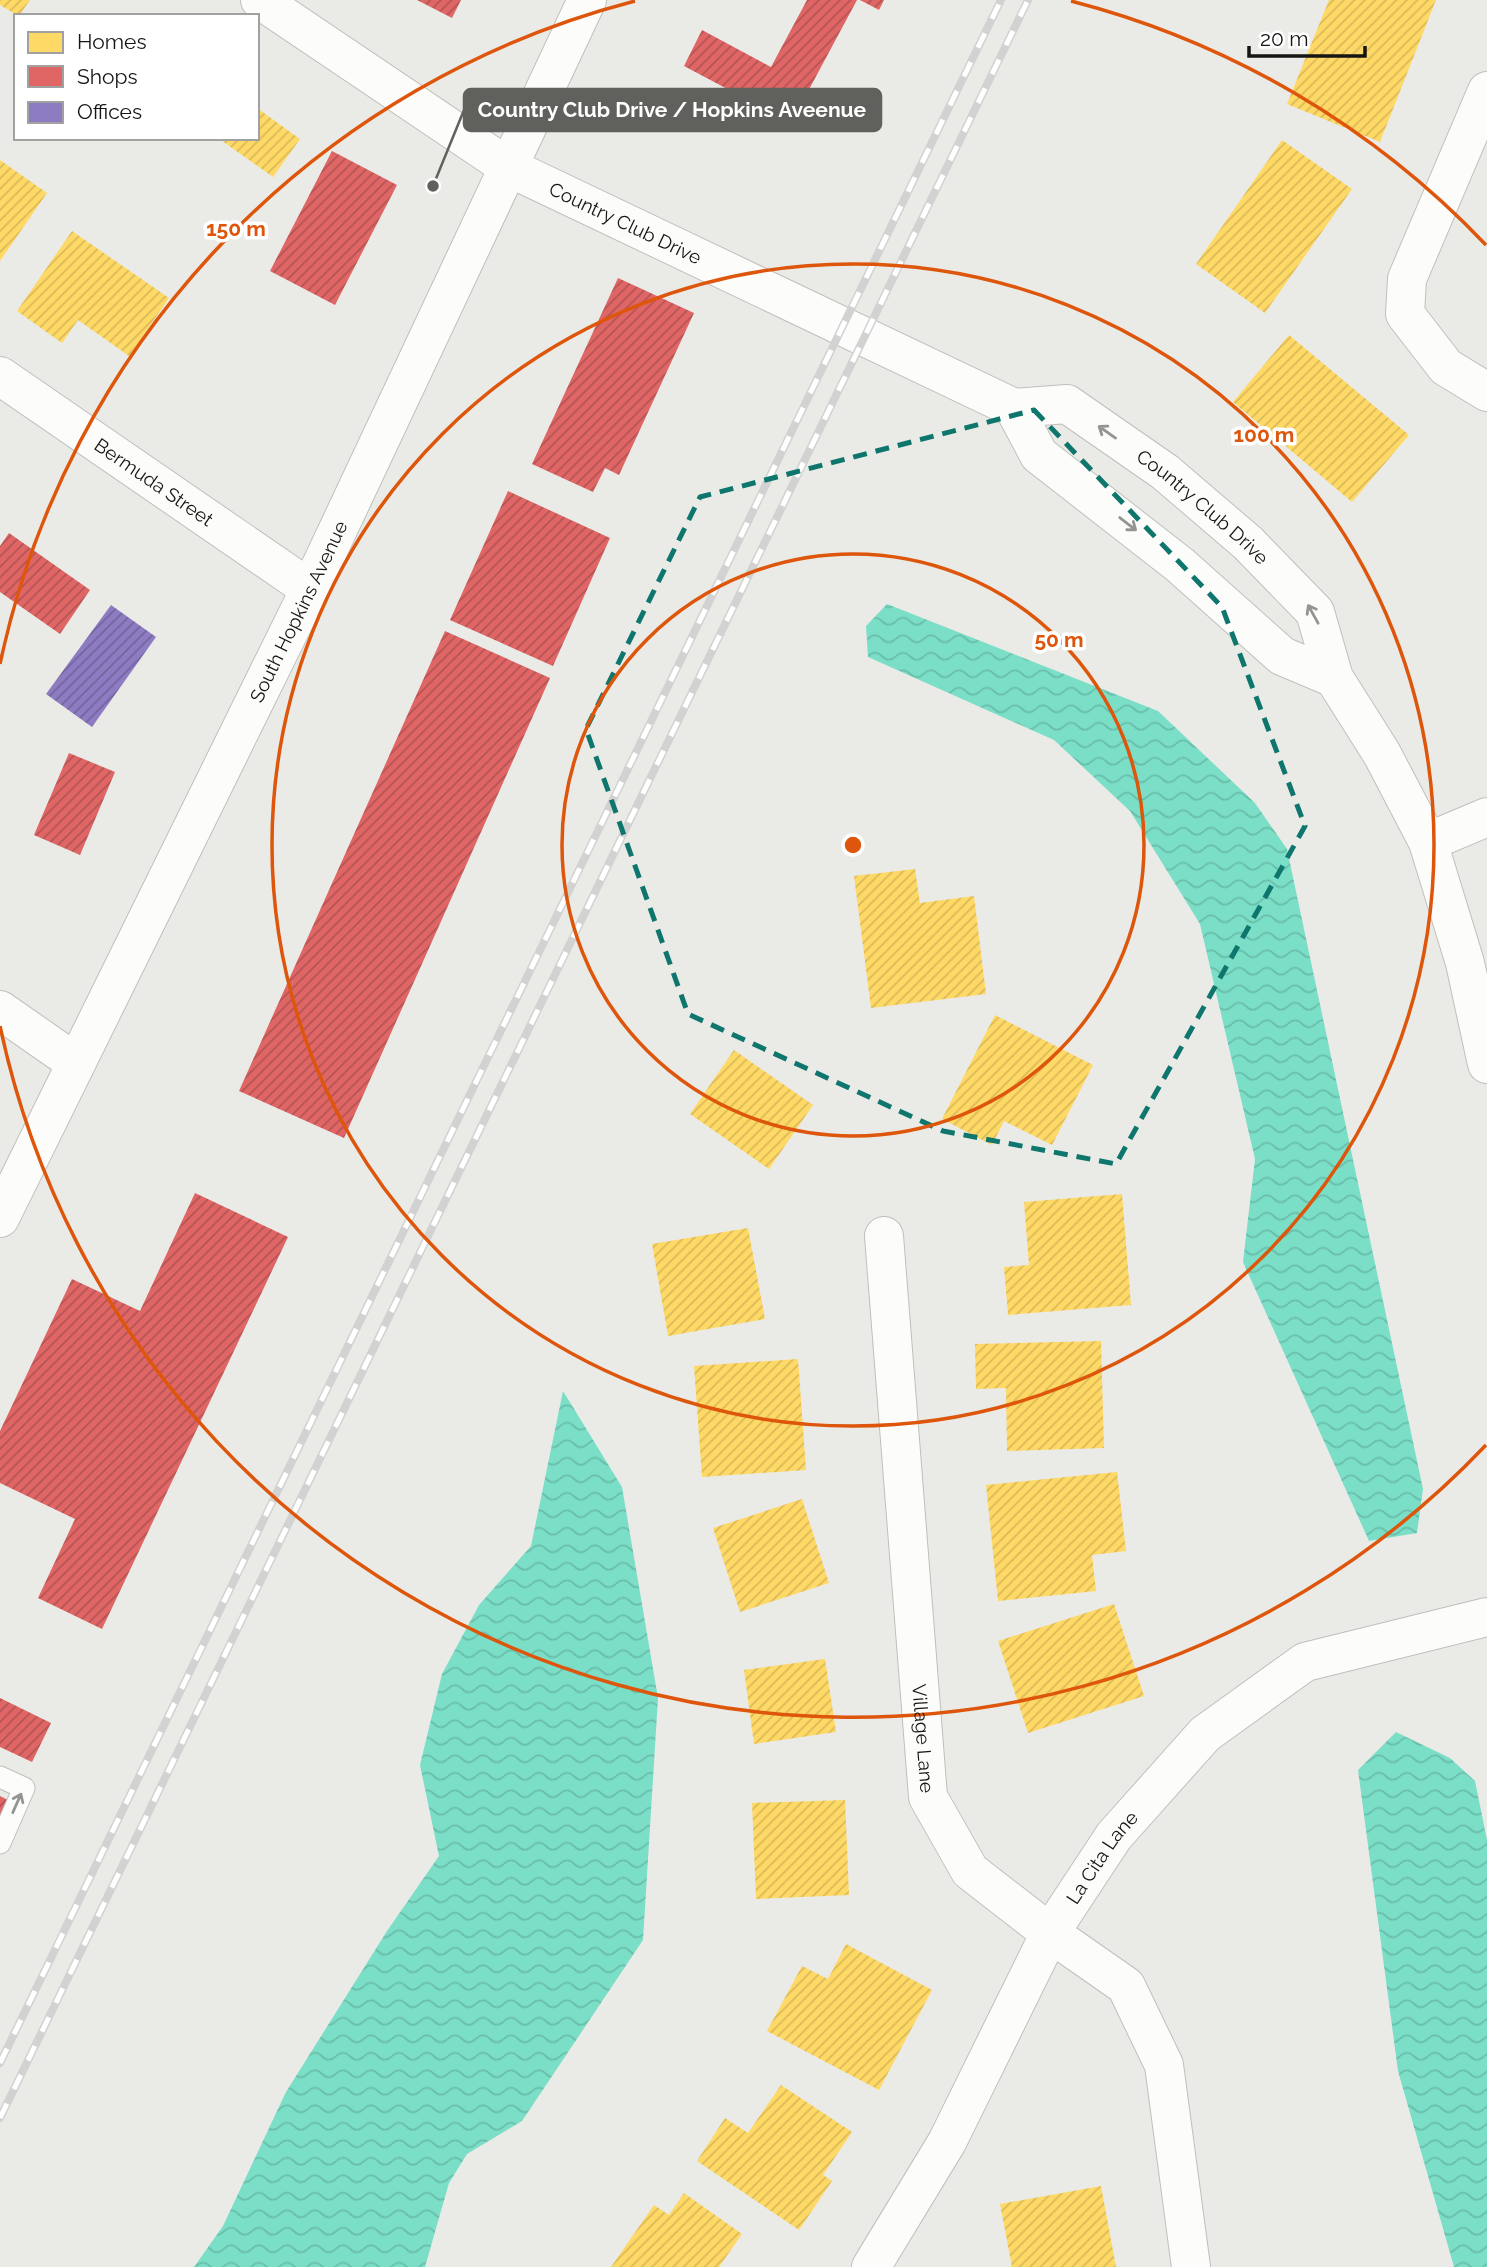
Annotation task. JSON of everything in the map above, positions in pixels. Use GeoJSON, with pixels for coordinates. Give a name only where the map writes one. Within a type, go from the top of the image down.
{"type":"FeatureCollection","features":[{"type":"Feature","properties":{"kind":"street","name":"Country Club Drive"},"geometry":{"type":"LineString","coordinates":[[260,0],[508,167],[1014,408],[1067,404],[1166,472],[1248,543],[1315,612],[1334,678],[1382,754],[1428,842],[1465,963],[1487,1064]]}},
{"type":"Feature","properties":{"kind":"street","name":"South Hopkins Avenue"},"geometry":{"type":"LineString","coordinates":[[0,1218],[310,589],[587,0]]}},
{"type":"Feature","properties":{"kind":"street"},"geometry":{"type":"LineString","coordinates":[[1487,91],[1407,279],[1405,314],[1446,367],[1487,392]]}},
{"type":"Feature","properties":{"kind":"street","name":"Bermuda Street"},"geometry":{"type":"LineString","coordinates":[[0,376],[310,589]]}},
{"type":"Feature","properties":{"kind":"street"},"geometry":{"type":"LineString","coordinates":[[1014,408],[1040,455],[1180,565],[1282,656],[1334,678]]}},
{"type":"Feature","properties":{"kind":"street"},"geometry":{"type":"LineString","coordinates":[[1428,842],[1487,817]]}},
{"type":"Feature","properties":{"kind":"street"},"geometry":{"type":"LineString","coordinates":[[0,1010],[76,1063]]}},
{"type":"Feature","properties":{"kind":"street","name":"Village Lane"},"geometry":{"type":"LineString","coordinates":[[884,1236],[928,1797],[970,1871],[1050,1933],[1126,1986],[1164,2065],[1191,2267]]}},
{"type":"Feature","properties":{"kind":"street","name":"La Cita Lane"},"geometry":{"type":"LineString","coordinates":[[871,2267],[947,2142],[1050,1933],[1114,1836],[1205,1734],[1305,1662],[1487,1617]]}},
{"type":"Feature","properties":{"kind":"lane"},"geometry":{"type":"LineString","coordinates":[[0,1777],[24,1788],[0,1843]]}},
{"type":"Feature","properties":{"kind":"highlighted area"},"geometry":{"type":"Polygon","coordinates":[[[1034,410],[1222,607],[1305,826],[1116,1164],[943,1131],[688,1014],[586,729],[700,497],[1034,410]]]}},
{"type":"Feature","properties":{"kind":"water"},"geometry":{"type":"Polygon","coordinates":[[[887,604],[1158,711],[1255,803],[1287,849],[1423,1489],[1417,1533],[1369,1541],[1243,1262],[1255,1159],[1200,924],[1130,811],[1054,740],[868,657],[866,626],[887,604]]]}},
{"type":"Feature","properties":{"kind":"water"},"geometry":{"type":"Polygon","coordinates":[[[563,1391],[622,1487],[658,1698],[643,1940],[522,2121],[467,2154],[449,2183],[425,2267],[194,2267],[223,2226],[286,2092],[387,1931],[439,1856],[420,1765],[442,1674],[479,1605],[531,1546],[563,1391]]]}},
{"type":"Feature","properties":{"kind":"water"},"geometry":{"type":"Polygon","coordinates":[[[1396,1732],[1450,1758],[1475,1781],[1487,1840],[1487,2267],[1454,2267],[1398,2071],[1358,1770],[1396,1732]]]}},
{"type":"Feature","properties":{"kind":"building: Homes"},"geometry":{"type":"Polygon","coordinates":[[[0,0],[30,0],[20,14],[0,5],[0,0]]]}},
{"type":"Feature","properties":{"kind":"building: Homes"},"geometry":{"type":"Polygon","coordinates":[[[1329,0],[1436,0],[1380,142],[1287,104],[1329,0]]]}},
{"type":"Feature","properties":{"kind":"building: Homes"},"geometry":{"type":"Polygon","coordinates":[[[259,109],[300,139],[273,177],[221,140],[259,140],[259,109]]]}},
{"type":"Feature","properties":{"kind":"building: Homes"},"geometry":{"type":"Polygon","coordinates":[[[1282,140],[1352,189],[1265,313],[1196,264],[1282,140]]]}},
{"type":"Feature","properties":{"kind":"building: Homes"},"geometry":{"type":"Polygon","coordinates":[[[0,160],[47,193],[0,261],[0,160]]]}},
{"type":"Feature","properties":{"kind":"building: Homes"},"geometry":{"type":"Polygon","coordinates":[[[72,231],[169,298],[129,356],[78,320],[62,343],[17,311],[72,231]]]}},
{"type":"Feature","properties":{"kind":"building: Homes"},"geometry":{"type":"Polygon","coordinates":[[[1289,335],[1409,435],[1352,502],[1233,402],[1289,335]]]}},
{"type":"Feature","properties":{"kind":"building: Homes"},"geometry":{"type":"Polygon","coordinates":[[[915,869],[920,903],[974,896],[986,994],[871,1008],[854,876],[915,869]]]}},
{"type":"Feature","properties":{"kind":"building: Homes"},"geometry":{"type":"Polygon","coordinates":[[[995,1015],[1093,1065],[1052,1145],[1004,1121],[992,1145],[942,1119],[995,1015]]]}},
{"type":"Feature","properties":{"kind":"building: Homes"},"geometry":{"type":"Polygon","coordinates":[[[734,1050],[813,1105],[769,1169],[690,1114],[734,1050]]]}},
{"type":"Feature","properties":{"kind":"building: Homes"},"geometry":{"type":"Polygon","coordinates":[[[1122,1194],[1131,1305],[1008,1315],[1004,1267],[1029,1265],[1024,1202],[1122,1194]]]}},
{"type":"Feature","properties":{"kind":"building: Homes"},"geometry":{"type":"Polygon","coordinates":[[[748,1228],[765,1319],[668,1336],[652,1244],[748,1228]]]}},
{"type":"Feature","properties":{"kind":"building: Homes"},"geometry":{"type":"Polygon","coordinates":[[[1101,1341],[1104,1448],[1007,1451],[1006,1388],[976,1389],[975,1344],[1101,1341]]]}},
{"type":"Feature","properties":{"kind":"building: Homes"},"geometry":{"type":"Polygon","coordinates":[[[798,1359],[806,1470],[702,1477],[694,1366],[798,1359]]]}},
{"type":"Feature","properties":{"kind":"building: Homes"},"geometry":{"type":"Polygon","coordinates":[[[1117,1472],[1126,1551],[1092,1555],[1096,1591],[998,1601],[986,1485],[1117,1472]]]}},
{"type":"Feature","properties":{"kind":"building: Homes"},"geometry":{"type":"Polygon","coordinates":[[[802,1499],[829,1583],[740,1612],[713,1528],[802,1499]]]}},
{"type":"Feature","properties":{"kind":"building: Homes"},"geometry":{"type":"Polygon","coordinates":[[[1114,1604],[1144,1696],[1028,1733],[998,1641],[1114,1604]]]}},
{"type":"Feature","properties":{"kind":"building: Homes"},"geometry":{"type":"Polygon","coordinates":[[[825,1659],[836,1732],[754,1744],[744,1670],[825,1659]]]}},
{"type":"Feature","properties":{"kind":"building: Homes"},"geometry":{"type":"Polygon","coordinates":[[[845,1800],[849,1895],[756,1899],[752,1803],[845,1800]]]}},
{"type":"Feature","properties":{"kind":"building: Homes"},"geometry":{"type":"Polygon","coordinates":[[[846,1944],[932,1990],[879,2090],[767,2031],[802,1966],[828,1979],[846,1944]]]}},
{"type":"Feature","properties":{"kind":"building: Homes"},"geometry":{"type":"Polygon","coordinates":[[[781,2085],[852,2132],[823,2175],[832,2181],[799,2230],[697,2161],[725,2118],[748,2133],[781,2085]]]}},
{"type":"Feature","properties":{"kind":"building: Homes"},"geometry":{"type":"Polygon","coordinates":[[[1101,2186],[1116,2267],[1012,2267],[1000,2204],[1101,2186]]]}},
{"type":"Feature","properties":{"kind":"building: Homes"},"geometry":{"type":"Polygon","coordinates":[[[684,2193],[742,2234],[719,2267],[611,2267],[654,2205],[669,2215],[684,2193]]]}},
{"type":"Feature","properties":{"kind":"building: Shops"},"geometry":{"type":"Polygon","coordinates":[[[417,0],[461,0],[452,18],[417,0]]]}},
{"type":"Feature","properties":{"kind":"building: Shops"},"geometry":{"type":"Polygon","coordinates":[[[807,0],[857,0],[791,123],[684,66],[702,30],[771,67],[807,0]]]}},
{"type":"Feature","properties":{"kind":"building: Shops"},"geometry":{"type":"Polygon","coordinates":[[[860,0],[884,0],[879,10],[860,0]]]}},
{"type":"Feature","properties":{"kind":"building: Shops"},"geometry":{"type":"Polygon","coordinates":[[[332,151],[397,185],[335,305],[270,271],[332,151]]]}},
{"type":"Feature","properties":{"kind":"building: Shops"},"geometry":{"type":"Polygon","coordinates":[[[618,278],[694,313],[619,475],[605,468],[593,492],[532,464],[618,278]]]}},
{"type":"Feature","properties":{"kind":"building: Shops"},"geometry":{"type":"Polygon","coordinates":[[[508,491],[610,538],[553,666],[450,620],[508,491]]]}},
{"type":"Feature","properties":{"kind":"building: Shops"},"geometry":{"type":"Polygon","coordinates":[[[9,533],[90,590],[60,634],[0,592],[0,546],[9,533]]]}},
{"type":"Feature","properties":{"kind":"building: Shops"},"geometry":{"type":"Polygon","coordinates":[[[445,631],[550,678],[344,1138],[239,1091],[445,631]]]}},
{"type":"Feature","properties":{"kind":"building: Shops"},"geometry":{"type":"Polygon","coordinates":[[[69,753],[115,772],[80,855],[34,835],[69,753]]]}},
{"type":"Feature","properties":{"kind":"building: Shops"},"geometry":{"type":"Polygon","coordinates":[[[195,1193],[288,1237],[102,1629],[38,1598],[75,1519],[0,1483],[0,1431],[72,1279],[140,1311],[195,1193]]]}},
{"type":"Feature","properties":{"kind":"building: Shops"},"geometry":{"type":"Polygon","coordinates":[[[0,1698],[51,1723],[32,1762],[0,1747],[0,1698]]]}},
{"type":"Feature","properties":{"kind":"building: Shops"},"geometry":{"type":"Polygon","coordinates":[[[0,1796],[8,1800],[0,1816],[0,1796]]]}},
{"type":"Feature","properties":{"kind":"building: Offices"},"geometry":{"type":"Polygon","coordinates":[[[111,605],[156,637],[92,727],[46,694],[111,605]]]}},
{"type":"Feature","properties":{"kind":"railway"},"geometry":{"type":"LineString","coordinates":[[0,2063],[1001,0]]}},
{"type":"Feature","properties":{"kind":"railway"},"geometry":{"type":"LineString","coordinates":[[0,2118],[1028,0]]}},
{"type":"Feature","properties":{"kind":"place","name":"Country Club Drive / Hopkins Aveenue"},"geometry":{"type":"Point","coordinates":[433,186]}}]}
